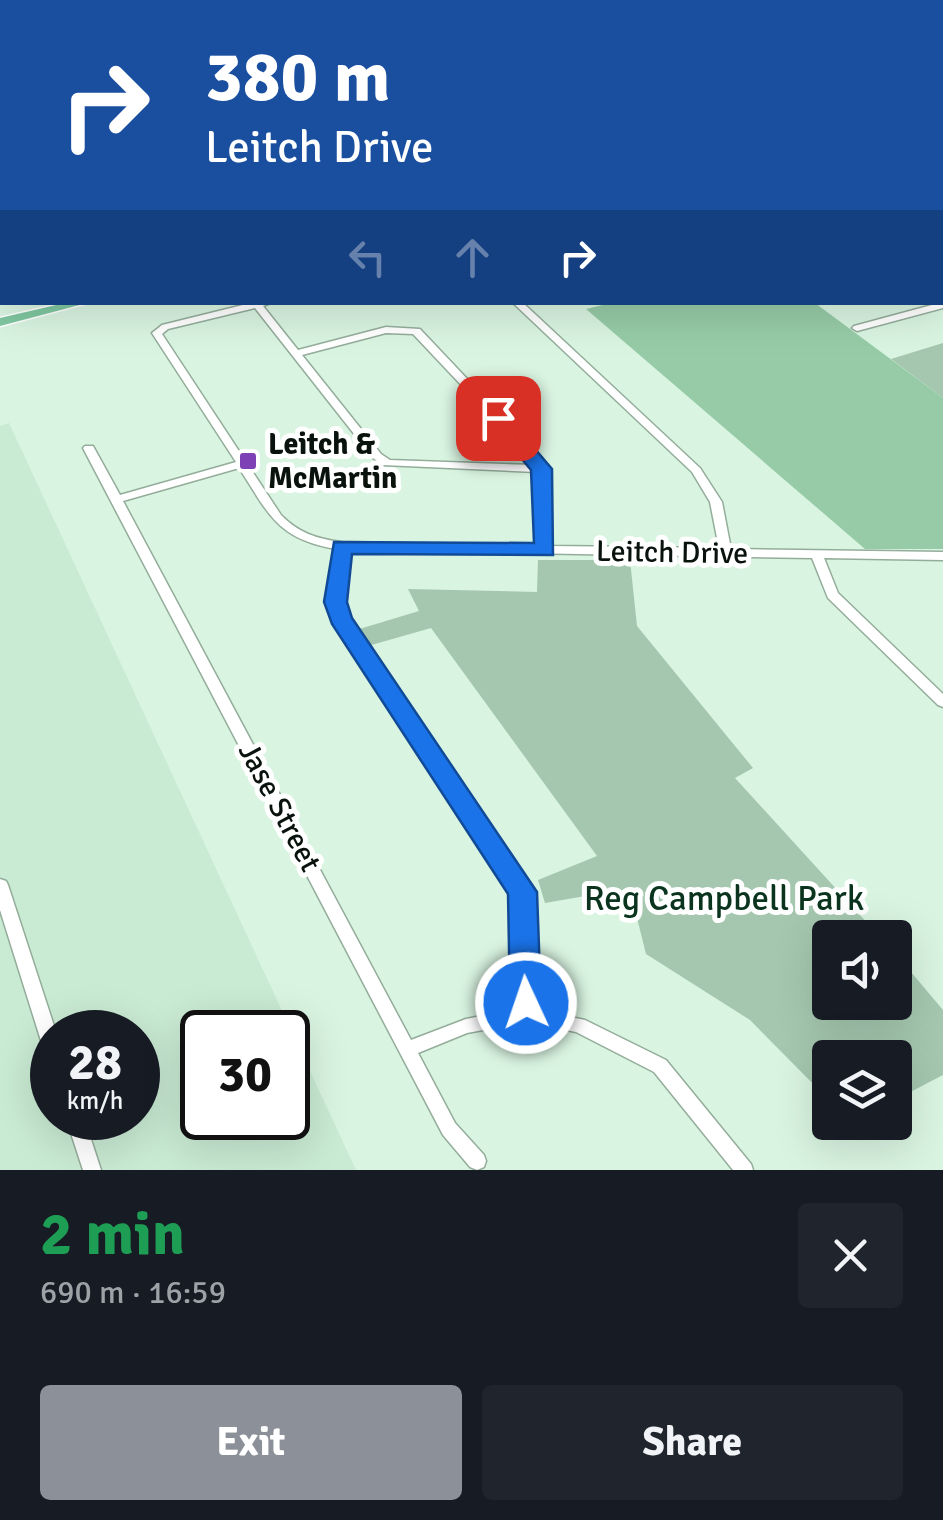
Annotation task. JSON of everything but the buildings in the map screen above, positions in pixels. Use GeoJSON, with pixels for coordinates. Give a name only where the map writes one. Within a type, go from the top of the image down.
{"type":"FeatureCollection","features":[{"type":"Feature","properties":{"kind":"main road"},"geometry":{"type":"LineString","coordinates":[[2,317],[69,305]]}},
{"type":"Feature","properties":{"kind":"street","name":"Leitch Drive"},"geometry":{"type":"LineString","coordinates":[[259,305],[165,327],[156,333],[290,532],[308,542],[342,546],[943,556]]}},
{"type":"Feature","properties":{"kind":"street"},"geometry":{"type":"LineString","coordinates":[[264,305],[295,354],[377,456],[387,462],[541,469]]}},
{"type":"Feature","properties":{"kind":"street"},"geometry":{"type":"LineString","coordinates":[[519,305],[696,470],[716,502],[726,553]]}},
{"type":"Feature","properties":{"kind":"street"},"geometry":{"type":"LineString","coordinates":[[857,328],[943,305]]}},
{"type":"Feature","properties":{"kind":"street"},"geometry":{"type":"LineString","coordinates":[[295,354],[386,330],[416,331],[526,446],[541,469],[546,550]]}},
{"type":"Feature","properties":{"kind":"street","name":"Jase Street"},"geometry":{"type":"LineString","coordinates":[[89,448],[449,1129],[478,1161]]}},
{"type":"Feature","properties":{"kind":"street"},"geometry":{"type":"LineString","coordinates":[[119,499],[241,464]]}},
{"type":"Feature","properties":{"kind":"street"},"geometry":{"type":"LineString","coordinates":[[342,546],[336,602],[340,619],[522,892],[526,1014]]}},
{"type":"Feature","properties":{"kind":"street"},"geometry":{"type":"LineString","coordinates":[[817,554],[832,595],[943,702]]}},
{"type":"Feature","properties":{"kind":"street"},"geometry":{"type":"LineString","coordinates":[[0,885],[40,1010]]}},
{"type":"Feature","properties":{"kind":"street"},"geometry":{"type":"LineString","coordinates":[[406,1049],[466,1026],[526,1014],[580,1025],[660,1066],[744,1170]]}},
{"type":"Feature","properties":{"kind":"street"},"geometry":{"type":"LineString","coordinates":[[82,1140],[92,1170]]}},
{"type":"Feature","properties":{"kind":"shaded area"},"geometry":{"type":"Polygon","coordinates":[[[603,305],[818,305],[943,398],[943,549],[865,549],[586,309],[603,305]]]}},
{"type":"Feature","properties":{"kind":"shaded area"},"geometry":{"type":"Polygon","coordinates":[[[9,423],[282,1010],[180,1010],[180,1140],[310,1140],[310,1071],[356,1170],[0,1170],[0,426],[9,423]]]}},
{"type":"Feature","properties":{"kind":"green space"},"geometry":{"type":"Polygon","coordinates":[[[943,343],[943,398],[891,359],[943,343]]]}},
{"type":"Feature","properties":{"kind":"green space","name":"Reg Campbell Park"},"geometry":{"type":"Polygon","coordinates":[[[538,560],[630,560],[637,626],[753,768],[735,778],[864,920],[812,920],[812,1020],[912,1020],[912,973],[943,1010],[943,1075],[912,1091],[912,1040],[812,1040],[812,1083],[750,1020],[646,954],[634,906],[620,890],[545,903],[538,880],[597,856],[431,628],[368,646],[356,630],[419,611],[408,589],[537,592],[538,560]]]}},
{"type":"Feature","properties":{"kind":"place","name":"Leitch & McMartin"},"geometry":{"type":"Point","coordinates":[248,461]}},
{"type":"Feature","properties":{"kind":"route"},"geometry":{"type":"LineString","coordinates":[[498,418],[536,458],[541,469],[546,550],[342,546],[336,602],[340,619],[522,892],[526,1003]]}}]}
